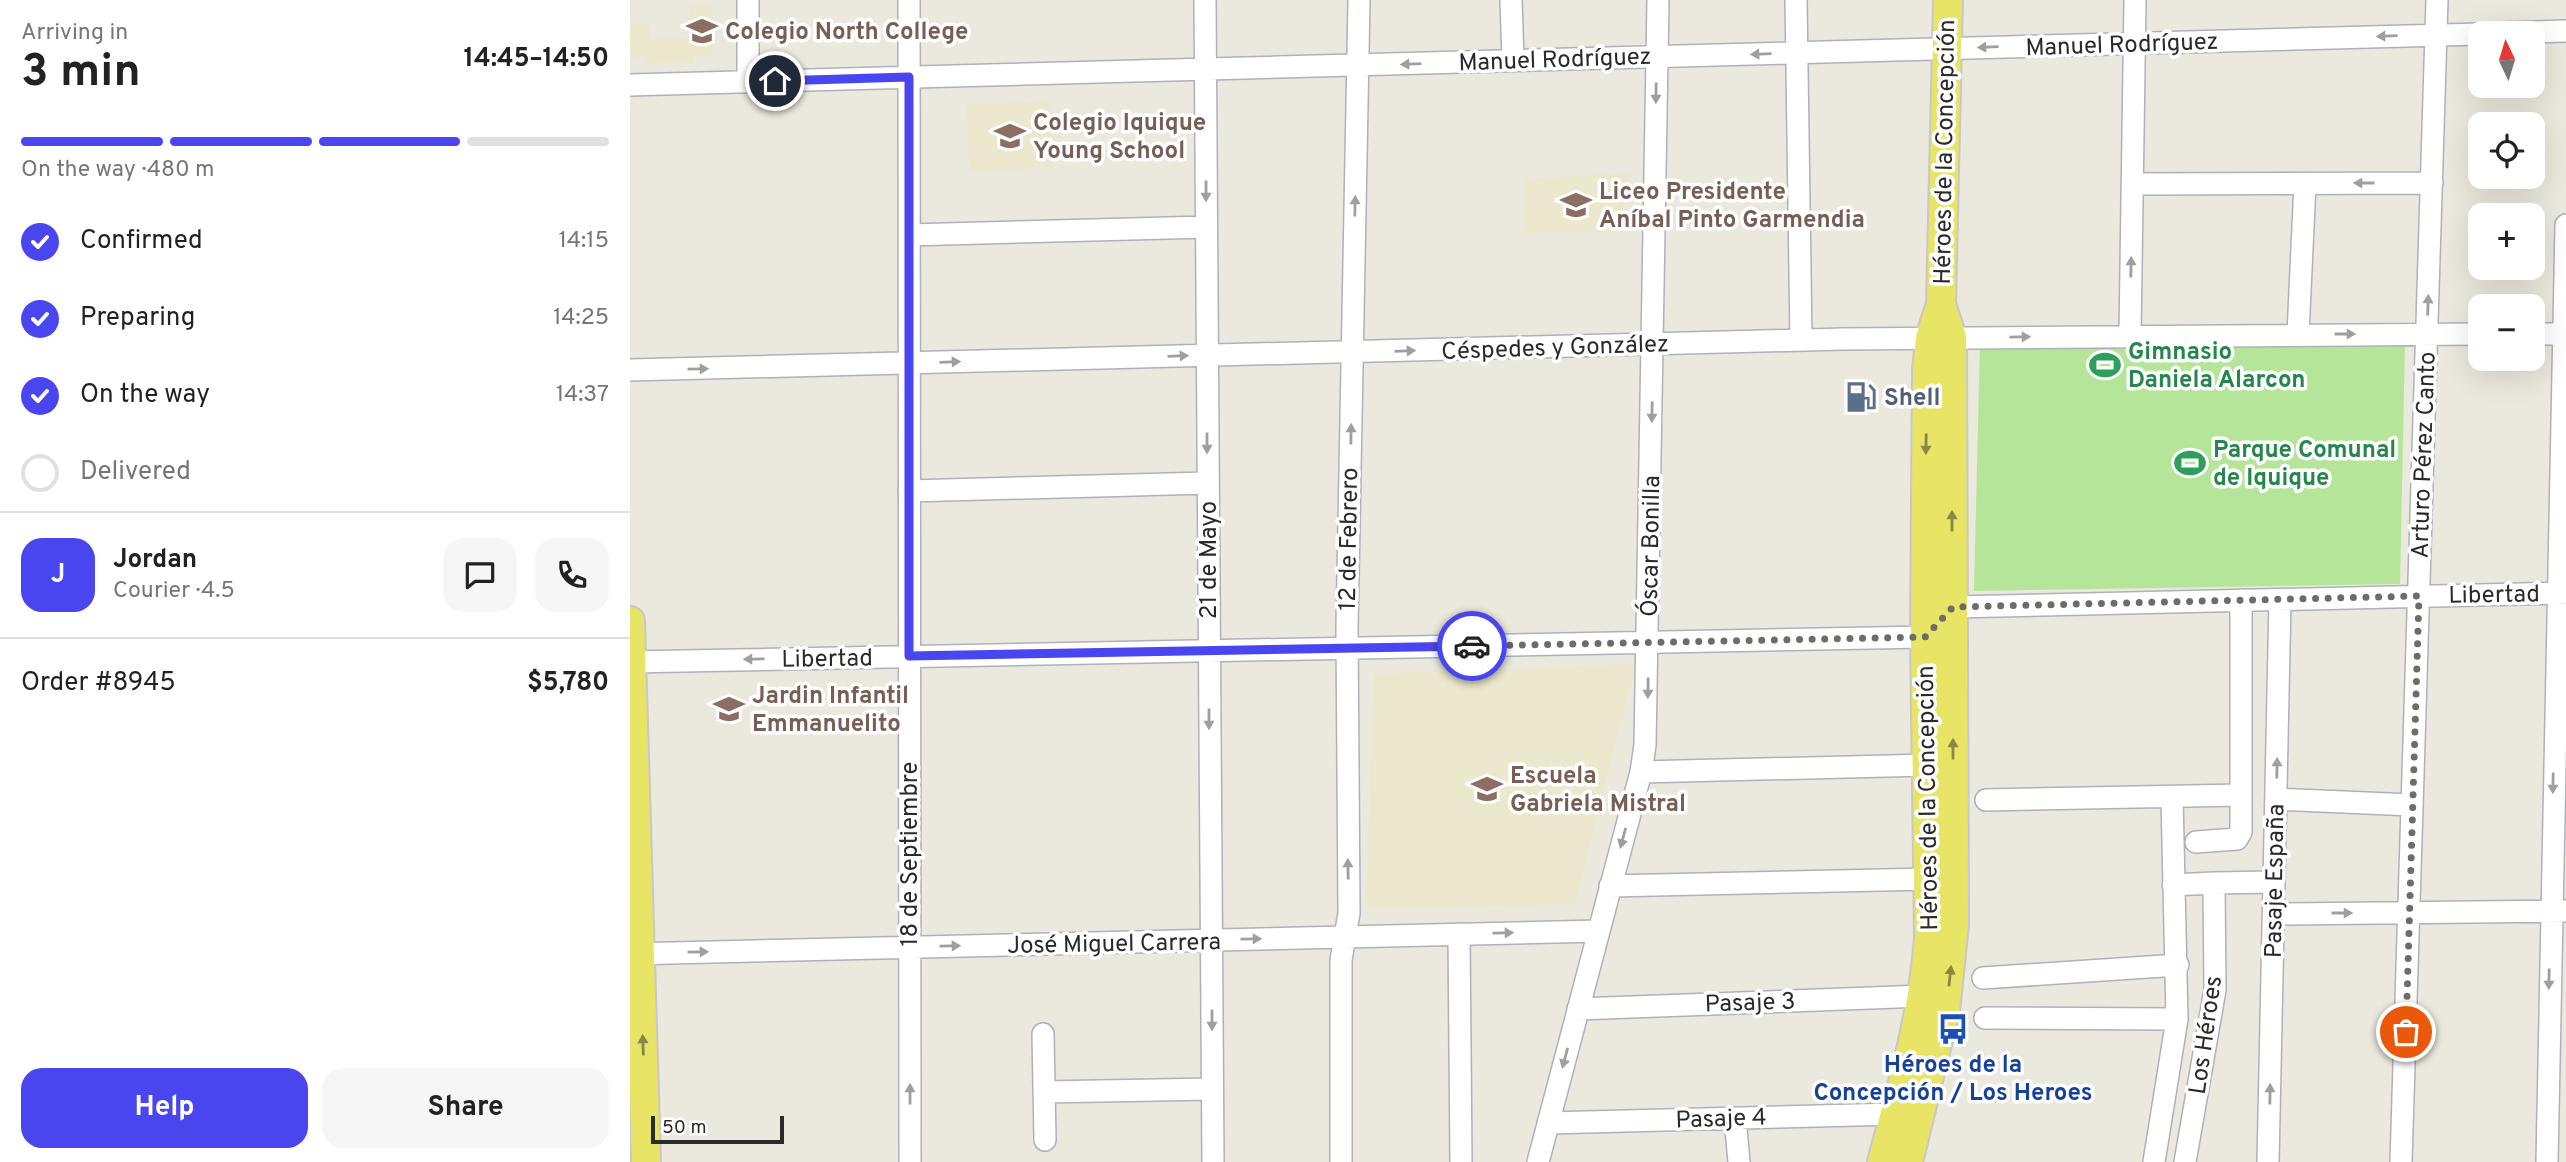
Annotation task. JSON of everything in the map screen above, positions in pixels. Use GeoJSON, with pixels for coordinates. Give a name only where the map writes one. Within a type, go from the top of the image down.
{"type":"FeatureCollection","features":[{"type":"Feature","properties":{"kind":"main road","name":"Héroes de la Concepción"},"geometry":{"type":"LineString","coordinates":[[1908,1162],[1940,1040],[1953,954],[1953,607],[1941,338],[1948,0]]}},
{"type":"Feature","properties":{"kind":"main road","name":"Héroes de la Concepción"},"geometry":{"type":"LineString","coordinates":[[1882,1162],[1923,996],[1929,938],[1925,637],[1927,371],[1941,338]]}},
{"type":"Feature","properties":{"kind":"main road"},"geometry":{"type":"LineString","coordinates":[[630,621],[637,1082],[646,1162]]}},
{"type":"Feature","properties":{"kind":"street"},"geometry":{"type":"LineString","coordinates":[[748,0],[748,82]]}},
{"type":"Feature","properties":{"kind":"street","name":"18 de Septiembre"},"geometry":{"type":"LineString","coordinates":[[909,0],[910,1162]]}},
{"type":"Feature","properties":{"kind":"street","name":"21 de Mayo"},"geometry":{"type":"LineString","coordinates":[[1205,0],[1213,1162]]}},
{"type":"Feature","properties":{"kind":"street","name":"12 de Febrero"},"geometry":{"type":"LineString","coordinates":[[1341,1162],[1341,968],[1349,913],[1346,649],[1359,0]]}},
{"type":"Feature","properties":{"kind":"street"},"geometry":{"type":"LineString","coordinates":[[1511,0],[1513,60]]}},
{"type":"Feature","properties":{"kind":"street","name":"Óscar Bonilla"},"geometry":{"type":"LineString","coordinates":[[1538,1162],[1641,772],[1647,719],[1657,0]]}},
{"type":"Feature","properties":{"kind":"street"},"geometry":{"type":"LineString","coordinates":[[1796,0],[1801,340]]}},
{"type":"Feature","properties":{"kind":"street"},"geometry":{"type":"LineString","coordinates":[[2130,335],[2135,0]]}},
{"type":"Feature","properties":{"kind":"street","name":"Arturo Pérez Canto"},"geometry":{"type":"LineString","coordinates":[[2402,1162],[2437,0]]}},
{"type":"Feature","properties":{"kind":"street"},"geometry":{"type":"LineString","coordinates":[[2545,32],[2566,32]]}},
{"type":"Feature","properties":{"kind":"street","name":"Manuel Rodríguez"},"geometry":{"type":"LineString","coordinates":[[630,85],[2468,34]]}},
{"type":"Feature","properties":{"kind":"street"},"geometry":{"type":"LineString","coordinates":[[2133,184],[2432,183]]}},
{"type":"Feature","properties":{"kind":"street"},"geometry":{"type":"LineString","coordinates":[[2298,334],[2305,184]]}},
{"type":"Feature","properties":{"kind":"street"},"geometry":{"type":"LineString","coordinates":[[2547,1162],[2558,911],[2566,225]]}},
{"type":"Feature","properties":{"kind":"street"},"geometry":{"type":"LineString","coordinates":[[909,235],[1206,227]]}},
{"type":"Feature","properties":{"kind":"street","name":"Céspedes y González"},"geometry":{"type":"LineString","coordinates":[[630,370],[1801,340],[2468,334]]}},
{"type":"Feature","properties":{"kind":"street"},"geometry":{"type":"LineString","coordinates":[[2545,334],[2564,334]]}},
{"type":"Feature","properties":{"kind":"street"},"geometry":{"type":"LineString","coordinates":[[909,491],[1207,483]]}},
{"type":"Feature","properties":{"kind":"street","name":"Libertad"},"geometry":{"type":"LineString","coordinates":[[1953,607],[2562,593]]}},
{"type":"Feature","properties":{"kind":"street"},"geometry":{"type":"LineString","coordinates":[[2196,842],[2237,839],[2241,832],[2241,600]]}},
{"type":"Feature","properties":{"kind":"street","name":"Pasaje España"},"geometry":{"type":"LineString","coordinates":[[2268,1162],[2280,600]]}},
{"type":"Feature","properties":{"kind":"street"},"geometry":{"type":"LineString","coordinates":[[1925,637],[1953,607]]}},
{"type":"Feature","properties":{"kind":"street","name":"Libertad"},"geometry":{"type":"LineString","coordinates":[[631,662],[1925,637]]}},
{"type":"Feature","properties":{"kind":"street"},"geometry":{"type":"LineString","coordinates":[[1641,772],[1927,765]]}},
{"type":"Feature","properties":{"kind":"street"},"geometry":{"type":"LineString","coordinates":[[1986,800],[2241,795]]}},
{"type":"Feature","properties":{"kind":"street"},"geometry":{"type":"LineString","coordinates":[[2154,1162],[2177,1019],[2178,965],[2173,885],[2172,797]]}},
{"type":"Feature","properties":{"kind":"street"},"geometry":{"type":"LineString","coordinates":[[2276,799],[2412,804]]}},
{"type":"Feature","properties":{"kind":"street"},"geometry":{"type":"LineString","coordinates":[[1610,886],[1930,879]]}},
{"type":"Feature","properties":{"kind":"street"},"geometry":{"type":"LineString","coordinates":[[2173,885],[2274,882]]}},
{"type":"Feature","properties":{"kind":"street","name":"Los Héroes"},"geometry":{"type":"LineString","coordinates":[[2185,1162],[2215,990],[2214,883]]}},
{"type":"Feature","properties":{"kind":"street"},"geometry":{"type":"LineString","coordinates":[[2274,914],[2558,911]]}},
{"type":"Feature","properties":{"kind":"street","name":"José Miguel Carrera"},"geometry":{"type":"LineString","coordinates":[[635,954],[1598,931]]}},
{"type":"Feature","properties":{"kind":"street"},"geometry":{"type":"LineString","coordinates":[[1460,934],[1461,1162]]}},
{"type":"Feature","properties":{"kind":"street"},"geometry":{"type":"LineString","coordinates":[[1983,978],[2178,965]]}},
{"type":"Feature","properties":{"kind":"street","name":"Pasaje 3"},"geometry":{"type":"LineString","coordinates":[[1578,1009],[1923,996]]}},
{"type":"Feature","properties":{"kind":"street"},"geometry":{"type":"LineString","coordinates":[[1985,1018],[2177,1019]]}},
{"type":"Feature","properties":{"kind":"street"},"geometry":{"type":"LineString","coordinates":[[1043,1034],[1045,1140]]}},
{"type":"Feature","properties":{"kind":"street"},"geometry":{"type":"LineString","coordinates":[[1044,1092],[1212,1088]]}},
{"type":"Feature","properties":{"kind":"street","name":"Pasaje 4"},"geometry":{"type":"LineString","coordinates":[[1548,1123],[1895,1114]]}},
{"type":"Feature","properties":{"kind":"street"},"geometry":{"type":"LineString","coordinates":[[1735,1118],[1739,1162]]}},
{"type":"Feature","properties":{"kind":"shaded area","name":"Colegio North College"},"geometry":{"type":"Polygon","coordinates":[[[711,4],[713,56],[694,56],[694,62],[644,63],[643,57],[630,58],[630,24],[649,23],[650,39],[691,38],[690,5],[711,4]]]}},
{"type":"Feature","properties":{"kind":"shaded area","name":"Colegio Iquique Young School"},"geometry":{"type":"Polygon","coordinates":[[[1051,101],[1054,167],[970,172],[966,105],[1051,101]]]}},
{"type":"Feature","properties":{"kind":"shaded area","name":"Liceo Presidente Aníbal Pinto Garmendia"},"geometry":{"type":"Polygon","coordinates":[[[1628,173],[1628,231],[1523,233],[1525,179],[1628,173]]]}},
{"type":"Feature","properties":{"kind":"shaded area","name":"Escuela Gabriela Mistral"},"geometry":{"type":"Polygon","coordinates":[[[1636,664],[1575,904],[1366,909],[1374,674],[1636,664]]]}},
{"type":"Feature","properties":{"kind":"green space","name":"Parque Comunal de Iquique"},"geometry":{"type":"Polygon","coordinates":[[[1980,342],[2405,343],[2400,584],[1974,591],[1980,342]]]}},
{"type":"Feature","properties":{"kind":"way so far"},"geometry":{"type":"LineString","coordinates":[[1472,646],[1925,637],[1953,607],[2419,596],[2406,1032]]}},
{"type":"Feature","properties":{"kind":"place","name":"Colegio North College"},"geometry":{"type":"Point","coordinates":[702,31]}},
{"type":"Feature","properties":{"kind":"place","name":"Colegio Iquique Young School"},"geometry":{"type":"Point","coordinates":[1010,136]}},
{"type":"Feature","properties":{"kind":"place","name":"Liceo Presidente Aníbal Pinto Garmendia"},"geometry":{"type":"Point","coordinates":[1576,205]}},
{"type":"Feature","properties":{"kind":"place","name":"Gimnasio Daniela Alarcon"},"geometry":{"type":"Point","coordinates":[2105,365]}},
{"type":"Feature","properties":{"kind":"place","name":"Shell"},"geometry":{"type":"Point","coordinates":[1861,397]}},
{"type":"Feature","properties":{"kind":"place","name":"Parque Comunal de Iquique"},"geometry":{"type":"Point","coordinates":[2190,463]}},
{"type":"Feature","properties":{"kind":"place","name":"Jardin Infantil Emmanuelito"},"geometry":{"type":"Point","coordinates":[729,709]}},
{"type":"Feature","properties":{"kind":"place","name":"Escuela Gabriela Mistral"},"geometry":{"type":"Point","coordinates":[1487,789]}},
{"type":"Feature","properties":{"kind":"place","name":"Héroes de la Concepción / Los Heroes"},"geometry":{"type":"Point","coordinates":[1953,1029]}},
{"type":"Feature","properties":{"kind":"route"},"geometry":{"type":"LineString","coordinates":[[775,81],[909,77],[909,656],[1472,646]]}}]}
